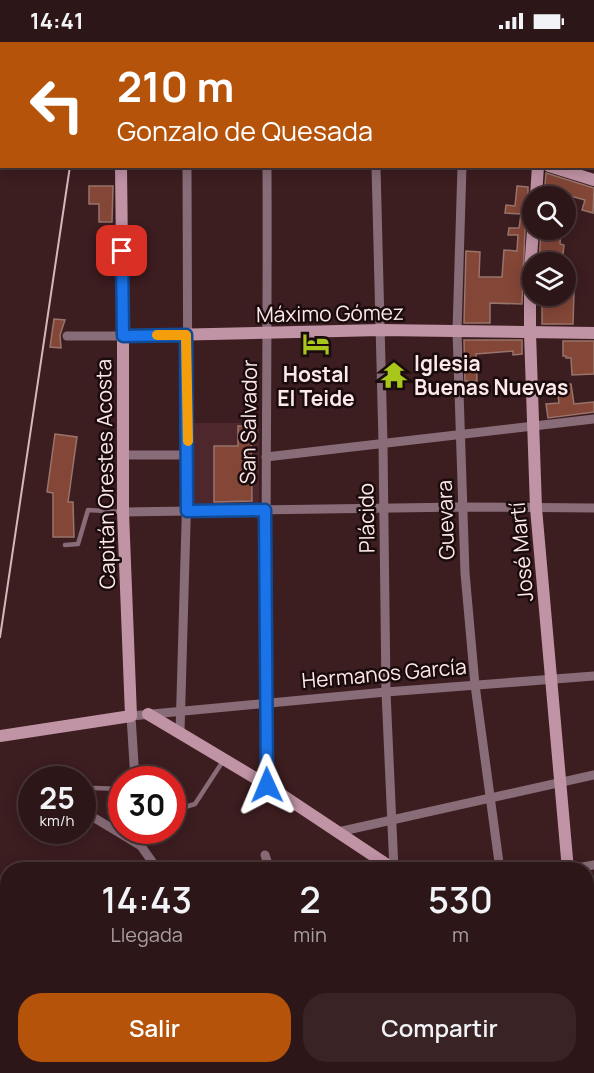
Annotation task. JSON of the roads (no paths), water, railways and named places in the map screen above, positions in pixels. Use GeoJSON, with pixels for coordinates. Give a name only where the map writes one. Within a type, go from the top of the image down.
{"type":"FeatureCollection","features":[{"type":"Feature","properties":{"kind":"street","name":"Capitán Orestes Acosta"},"geometry":{"type":"LineString","coordinates":[[121,168],[123,512],[134,766]]}},
{"type":"Feature","properties":{"kind":"street"},"geometry":{"type":"LineString","coordinates":[[180,732],[188,455],[187,168]]}},
{"type":"Feature","properties":{"kind":"street","name":"San Salvador"},"geometry":{"type":"LineString","coordinates":[[267,168],[268,334],[265,510],[267,785]]}},
{"type":"Feature","properties":{"kind":"street","name":"Plácido"},"geometry":{"type":"LineString","coordinates":[[376,168],[381,330],[386,692],[394,862]]}},
{"type":"Feature","properties":{"kind":"street","name":"Guevara"},"geometry":{"type":"LineString","coordinates":[[462,168],[457,331],[465,573],[475,685],[499,862]]}},
{"type":"Feature","properties":{"kind":"street"},"geometry":{"type":"LineString","coordinates":[[537,186],[538,168]]}},
{"type":"Feature","properties":{"kind":"street"},"geometry":{"type":"LineString","coordinates":[[555,168],[594,180]]}},
{"type":"Feature","properties":{"kind":"street","name":"José Martí"},"geometry":{"type":"LineString","coordinates":[[532,240],[530,333],[536,508],[566,862]]}},
{"type":"Feature","properties":{"kind":"street","name":"Máximo Gómez"},"geometry":{"type":"LineString","coordinates":[[68,336],[268,334],[381,330],[594,333]]}},
{"type":"Feature","properties":{"kind":"street"},"geometry":{"type":"LineString","coordinates":[[266,457],[594,419]]}},
{"type":"Feature","properties":{"kind":"street"},"geometry":{"type":"LineString","coordinates":[[123,455],[188,455]]}},
{"type":"Feature","properties":{"kind":"street"},"geometry":{"type":"LineString","coordinates":[[123,512],[464,507],[594,508]]}},
{"type":"Feature","properties":{"kind":"street","name":"Hermanos García"},"geometry":{"type":"LineString","coordinates":[[0,736],[148,714],[594,676]]}},
{"type":"Feature","properties":{"kind":"street"},"geometry":{"type":"LineString","coordinates":[[148,714],[267,785],[383,862]]}},
{"type":"Feature","properties":{"kind":"street"},"geometry":{"type":"LineString","coordinates":[[338,831],[594,775]]}},
{"type":"Feature","properties":{"kind":"street"},"geometry":{"type":"LineString","coordinates":[[96,819],[141,846],[152,862]]}},
{"type":"Feature","properties":{"kind":"street"},"geometry":{"type":"LineString","coordinates":[[266,855],[268,862]]}},
{"type":"Feature","properties":{"kind":"lane"},"geometry":{"type":"LineString","coordinates":[[65,545],[78,544],[88,510],[123,512]]}},
{"type":"Feature","properties":{"kind":"lane"},"geometry":{"type":"LineString","coordinates":[[186,807],[195,804],[224,759]]}},
{"type":"Feature","properties":{"kind":"railway"},"geometry":{"type":"LineString","coordinates":[[0,637],[70,168]]}},
{"type":"Feature","properties":{"kind":"place","name":"Hostal El Teide"},"geometry":{"type":"Point","coordinates":[316,344]}},
{"type":"Feature","properties":{"kind":"place","name":"Iglesia Buenas Nuevas"},"geometry":{"type":"Point","coordinates":[394,375]}}]}
